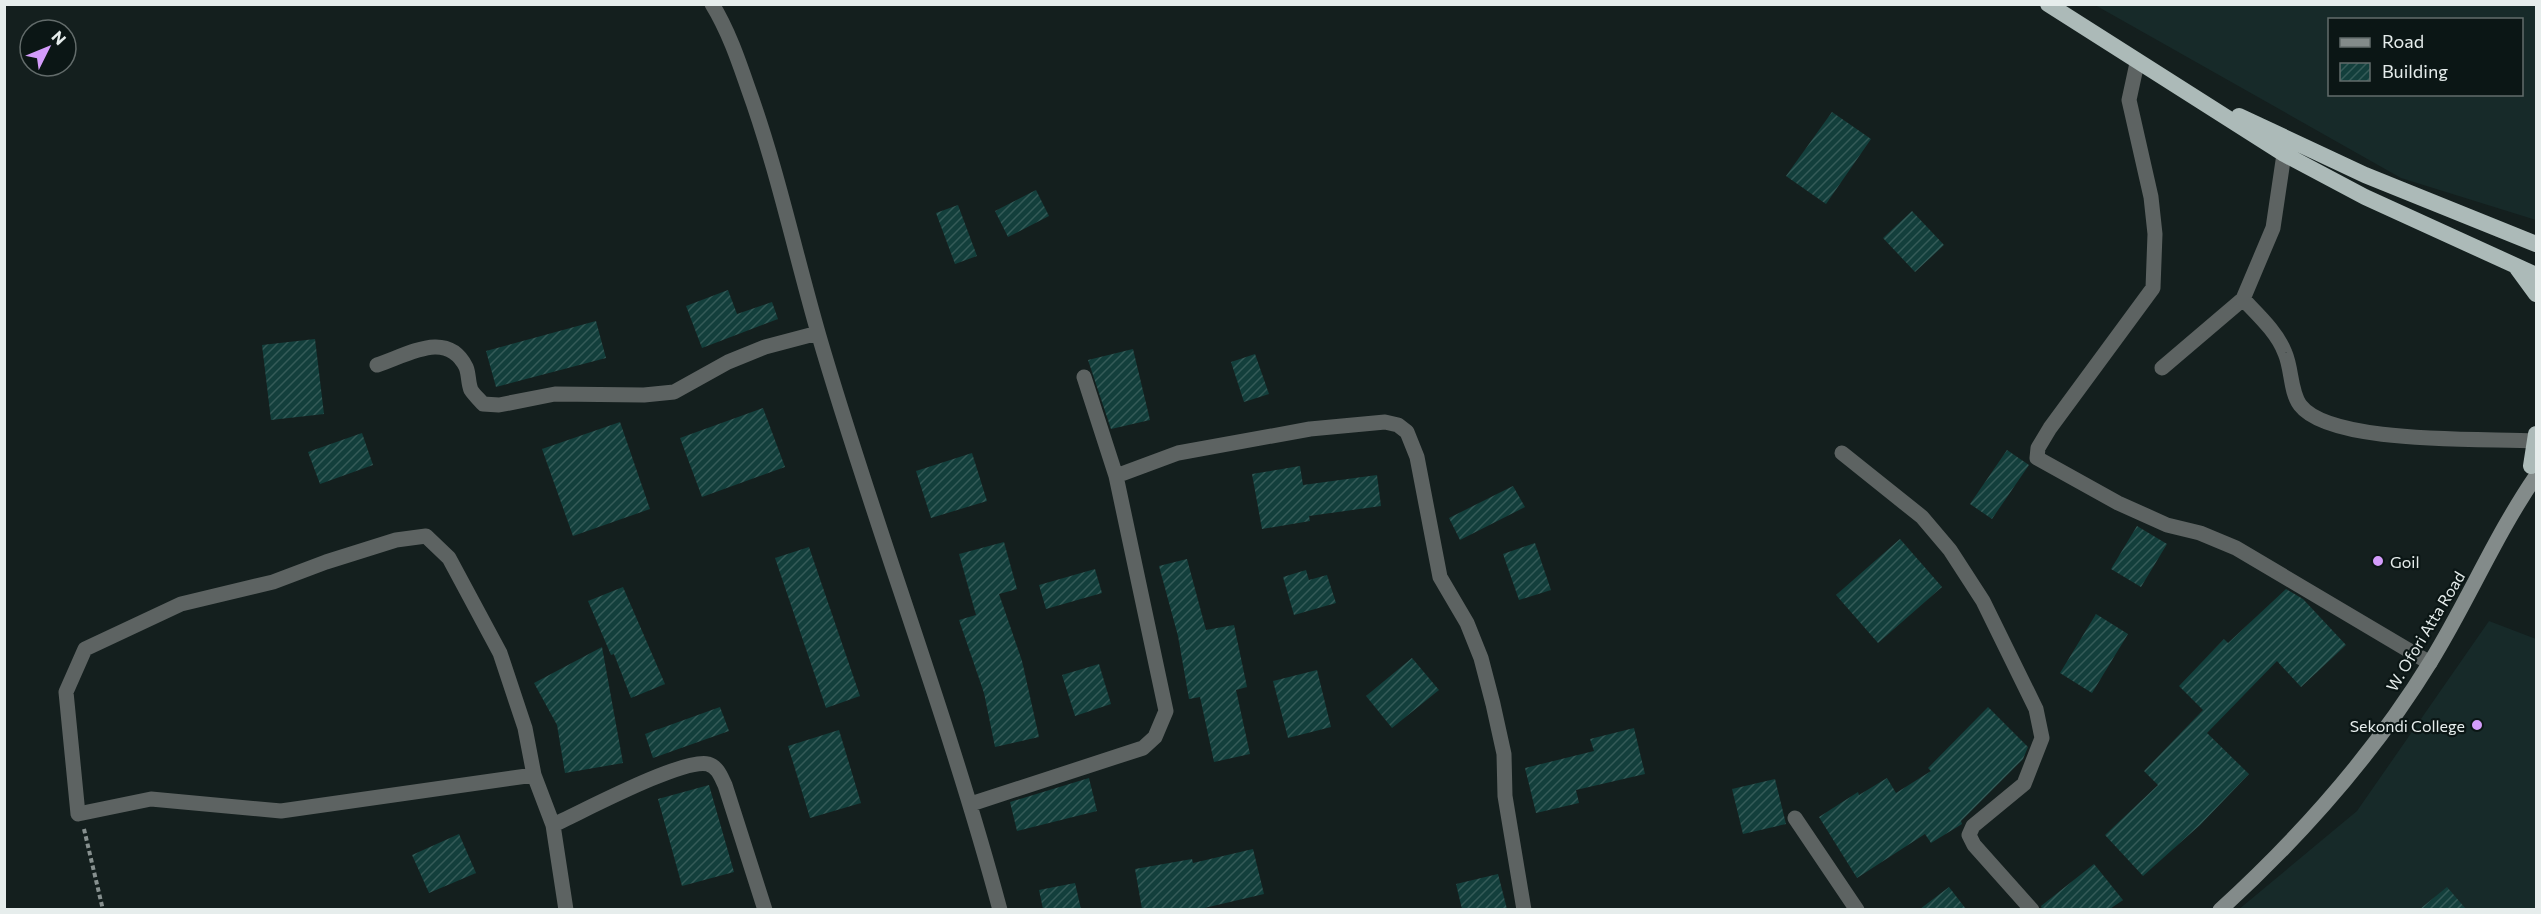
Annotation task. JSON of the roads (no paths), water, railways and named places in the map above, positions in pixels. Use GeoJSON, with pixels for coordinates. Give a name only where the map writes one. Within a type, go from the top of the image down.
{"type":"FeatureCollection","features":[{"type":"Feature","properties":{"kind":"highway"},"geometry":{"type":"LineString","coordinates":[[2048,4],[2137,63],[2284,154],[2365,196],[2536,275]]}},
{"type":"Feature","properties":{"kind":"highway"},"geometry":{"type":"LineString","coordinates":[[2189,94],[2365,175],[2536,244]]}},
{"type":"Feature","properties":{"kind":"highway"},"geometry":{"type":"LineString","coordinates":[[2517,267],[2536,294]]}},
{"type":"Feature","properties":{"kind":"main road","name":"W. Ofori Atta Road"},"geometry":{"type":"LineString","coordinates":[[2220,909],[2289,842],[2339,787],[2404,702],[2430,663],[2525,492],[2535,454]]}},
{"type":"Feature","properties":{"kind":"street"},"geometry":{"type":"LineString","coordinates":[[712,4],[735,50],[761,122],[818,333],[850,439],[971,804],[1000,909]]}},
{"type":"Feature","properties":{"kind":"street"},"geometry":{"type":"LineString","coordinates":[[2137,63],[2129,100],[2151,197],[2155,234],[2153,288],[2050,428],[2038,448],[2037,458],[2118,503],[2167,525],[2200,533],[2235,548],[2430,663]]}},
{"type":"Feature","properties":{"kind":"street"},"geometry":{"type":"LineString","coordinates":[[2163,368],[2243,299],[2273,228],[2284,154]]}},
{"type":"Feature","properties":{"kind":"street"},"geometry":{"type":"LineString","coordinates":[[2243,299],[2274,333],[2285,351],[2295,397],[2312,417],[2381,435],[2535,454]]}},
{"type":"Feature","properties":{"kind":"street"},"geometry":{"type":"LineString","coordinates":[[377,365],[432,346],[446,346],[459,353],[468,372],[471,390],[483,404],[500,405],[555,394],[644,395],[674,392],[728,363],[765,347],[818,333]]}},
{"type":"Feature","properties":{"kind":"street"},"geometry":{"type":"LineString","coordinates":[[971,804],[1143,748],[1155,737],[1166,711],[1116,476],[1084,376]]}},
{"type":"Feature","properties":{"kind":"street"},"geometry":{"type":"LineString","coordinates":[[1116,476],[1179,453],[1310,429],[1385,422],[1398,425],[1407,432],[1417,457],[1440,577],[1467,623],[1481,658],[1495,714],[1504,754],[1504,796],[1524,909]]}},
{"type":"Feature","properties":{"kind":"street"},"geometry":{"type":"LineString","coordinates":[[1842,453],[1922,517],[1950,550],[1983,601],[2036,709],[2042,738],[2024,784],[1973,826],[1969,835],[1974,845],[2032,909]]}},
{"type":"Feature","properties":{"kind":"street"},"geometry":{"type":"LineString","coordinates":[[534,776],[280,811],[151,799],[78,814],[66,692],[85,649],[182,604],[273,582],[326,562],[396,540],[426,536],[449,558],[500,653],[525,728],[534,776],[553,825],[566,909]]}},
{"type":"Feature","properties":{"kind":"street"},"geometry":{"type":"LineString","coordinates":[[553,825],[671,772],[699,764],[710,764],[717,770],[725,785],[765,909]]}},
{"type":"Feature","properties":{"kind":"street"},"geometry":{"type":"LineString","coordinates":[[1796,818],[1857,909]]}},
{"type":"Feature","properties":{"kind":"place","name":"Goil"},"geometry":{"type":"Point","coordinates":[2378,561]}},
{"type":"Feature","properties":{"kind":"place","name":"Sekondi College"},"geometry":{"type":"Point","coordinates":[2477,725]}}]}
